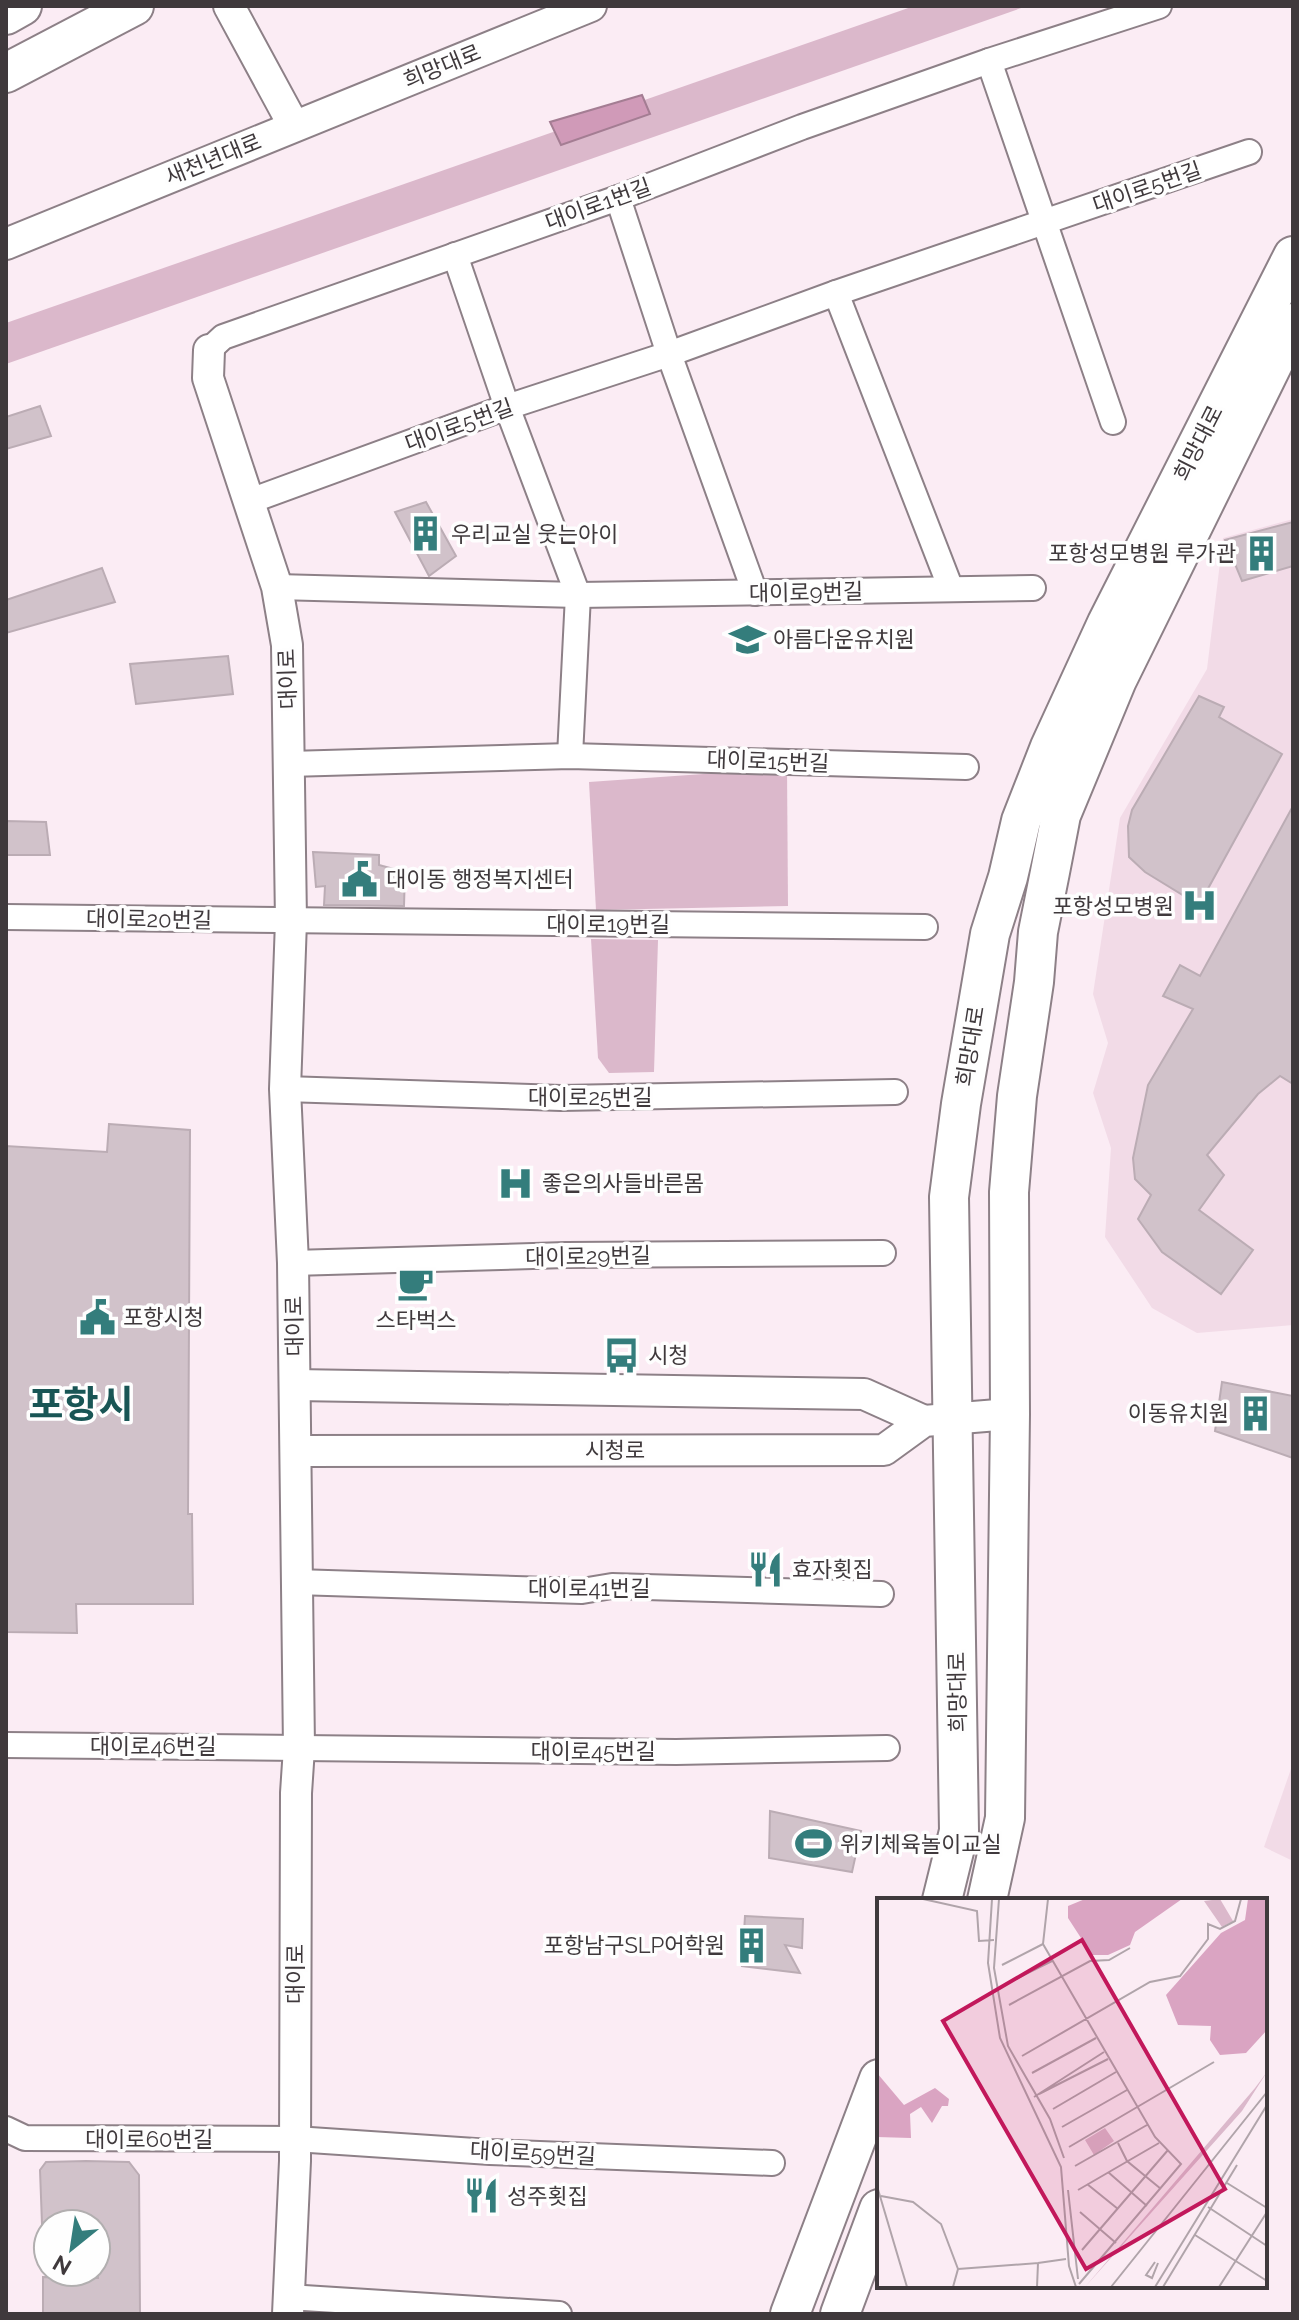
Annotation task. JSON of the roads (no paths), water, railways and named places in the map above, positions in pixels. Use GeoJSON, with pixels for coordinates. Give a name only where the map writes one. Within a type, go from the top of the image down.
{"type":"FeatureCollection","features":[{"type":"Feature","properties":{"kind":"main road"},"geometry":{"type":"LineString","coordinates":[[6,15],[22,6]]}},
{"type":"Feature","properties":{"kind":"main road"},"geometry":{"type":"LineString","coordinates":[[6,73],[134,6]]}},
{"type":"Feature","properties":{"kind":"main road"},"geometry":{"type":"LineString","coordinates":[[1293,229],[1174,437],[1101,587],[1100,606],[1122,632],[1162,622],[1172,607],[1293,369]]}},
{"type":"Feature","properties":{"kind":"main road","name":"희망대로"},"geometry":{"type":"LineString","coordinates":[[987,1898],[1005,1818],[1010,1414],[1009,1192],[1017,1096],[1038,932],[1061,815],[1090,741],[1122,632],[1293,256]]}},
{"type":"Feature","properties":{"kind":"main road","name":"희망대로"},"geometry":{"type":"LineString","coordinates":[[942,1898],[959,1831],[939,1419],[949,1197],[961,1104],[990,934],[1021,821],[1050,747],[1122,632],[1293,323]]}},
{"type":"Feature","properties":{"kind":"main road"},"geometry":{"type":"LineString","coordinates":[[790,2314],[877,2084]]}},
{"type":"Feature","properties":{"kind":"main road"},"geometry":{"type":"LineString","coordinates":[[840,2314],[877,2214]]}},
{"type":"Feature","properties":{"kind":"street"},"geometry":{"type":"LineString","coordinates":[[229,6],[294,126]]}},
{"type":"Feature","properties":{"kind":"street","name":"희망대로"},"geometry":{"type":"LineString","coordinates":[[294,126],[591,6]]}},
{"type":"Feature","properties":{"kind":"street","name":"대이로1번길"},"geometry":{"type":"LineString","coordinates":[[209,350],[223,337],[618,198],[802,127],[989,61],[1159,6]]}},
{"type":"Feature","properties":{"kind":"street"},"geometry":{"type":"LineString","coordinates":[[989,61],[1113,422]]}},
{"type":"Feature","properties":{"kind":"street","name":"새천년대로"},"geometry":{"type":"LineString","coordinates":[[6,244],[294,126]]}},
{"type":"Feature","properties":{"kind":"street","name":"대이로5번길"},"geometry":{"type":"LineString","coordinates":[[250,501],[507,407],[669,354],[836,293],[1249,152]]}},
{"type":"Feature","properties":{"kind":"street"},"geometry":{"type":"LineString","coordinates":[[618,198],[669,354],[755,593]]}},
{"type":"Feature","properties":{"kind":"street"},"geometry":{"type":"LineString","coordinates":[[455,255],[507,407],[578,595],[570,756]]}},
{"type":"Feature","properties":{"kind":"street"},"geometry":{"type":"LineString","coordinates":[[836,293],[951,589]]}},
{"type":"Feature","properties":{"kind":"street","name":"대이로"},"geometry":{"type":"LineString","coordinates":[[209,350],[208,378],[277,587],[287,645],[291,921],[285,1089],[293,1263],[299,1748],[296,1793],[295,2139],[288,2306]]}},
{"type":"Feature","properties":{"kind":"street","name":"대이로9번길"},"geometry":{"type":"LineString","coordinates":[[277,587],[578,595],[1033,588]]}},
{"type":"Feature","properties":{"kind":"street","name":"대이로15번길"},"geometry":{"type":"LineString","coordinates":[[289,764],[570,756],[966,767]]}},
{"type":"Feature","properties":{"kind":"street","name":"대이로20번길"},"geometry":{"type":"LineString","coordinates":[[6,917],[291,921]]}},
{"type":"Feature","properties":{"kind":"street","name":"대이로19번길"},"geometry":{"type":"LineString","coordinates":[[291,921],[925,927]]}},
{"type":"Feature","properties":{"kind":"street","name":"대이로25번길"},"geometry":{"type":"LineString","coordinates":[[285,1089],[561,1098],[895,1092]]}},
{"type":"Feature","properties":{"kind":"street","name":"대이로29번길"},"geometry":{"type":"LineString","coordinates":[[293,1263],[566,1255],[883,1253]]}},
{"type":"Feature","properties":{"kind":"street"},"geometry":{"type":"LineString","coordinates":[[295,1385],[864,1394],[939,1419],[1010,1414]]}},
{"type":"Feature","properties":{"kind":"street","name":"시청로"},"geometry":{"type":"LineString","coordinates":[[296,1451],[884,1450],[939,1419]]}},
{"type":"Feature","properties":{"kind":"street","name":"대이로41번길"},"geometry":{"type":"LineString","coordinates":[[296,1582],[582,1591],[612,1586],[881,1594]]}},
{"type":"Feature","properties":{"kind":"street","name":"대이로46번길"},"geometry":{"type":"LineString","coordinates":[[6,1745],[299,1748]]}},
{"type":"Feature","properties":{"kind":"street","name":"대이로45번길"},"geometry":{"type":"LineString","coordinates":[[299,1748],[676,1752],[887,1748]]}},
{"type":"Feature","properties":{"kind":"street","name":"대이로60번길"},"geometry":{"type":"LineString","coordinates":[[6,2129],[25,2138],[295,2139]]}},
{"type":"Feature","properties":{"kind":"street","name":"대이로59번길"},"geometry":{"type":"LineString","coordinates":[[295,2139],[490,2152],[772,2163]]}},
{"type":"Feature","properties":{"kind":"street"},"geometry":{"type":"LineString","coordinates":[[288,2306],[559,2314]]}},
{"type":"Feature","properties":{"kind":"place","name":"우리교실 웃는아이"},"geometry":{"type":"Point","coordinates":[425,534]}},
{"type":"Feature","properties":{"kind":"place","name":"포항성모병원 루가관"},"geometry":{"type":"Point","coordinates":[1262,553]}},
{"type":"Feature","properties":{"kind":"place","name":"아름다운유치원"},"geometry":{"type":"Point","coordinates":[747,639]}},
{"type":"Feature","properties":{"kind":"place","name":"대이동 행정복지센터"},"geometry":{"type":"Point","coordinates":[360,879]}},
{"type":"Feature","properties":{"kind":"place","name":"포항성모병원"},"geometry":{"type":"Point","coordinates":[1200,906]}},
{"type":"Feature","properties":{"kind":"place","name":"좋은의사들바른몸"},"geometry":{"type":"Point","coordinates":[516,1183]}},
{"type":"Feature","properties":{"kind":"place","name":"스타벅스"},"geometry":{"type":"Point","coordinates":[416,1284]}},
{"type":"Feature","properties":{"kind":"place","name":"포항시청"},"geometry":{"type":"Point","coordinates":[97,1317]}},
{"type":"Feature","properties":{"kind":"place","name":"시청"},"geometry":{"type":"Point","coordinates":[622,1355]}},
{"type":"Feature","properties":{"kind":"place","name":"이동유치원"},"geometry":{"type":"Point","coordinates":[1255,1413]}},
{"type":"Feature","properties":{"kind":"place","name":"효자횟집"},"geometry":{"type":"Point","coordinates":[766,1569]}},
{"type":"Feature","properties":{"kind":"place","name":"위키체육놀이교실"},"geometry":{"type":"Point","coordinates":[814,1844]}},
{"type":"Feature","properties":{"kind":"place","name":"포항남구SLP어학원"},"geometry":{"type":"Point","coordinates":[751,1945]}},
{"type":"Feature","properties":{"kind":"place","name":"성주횟집"},"geometry":{"type":"Point","coordinates":[481,2196]}},
{"type":"Feature","properties":{"kind":"district","name":"포항시"},"geometry":{"type":"Point","coordinates":[81,1404]}}]}
